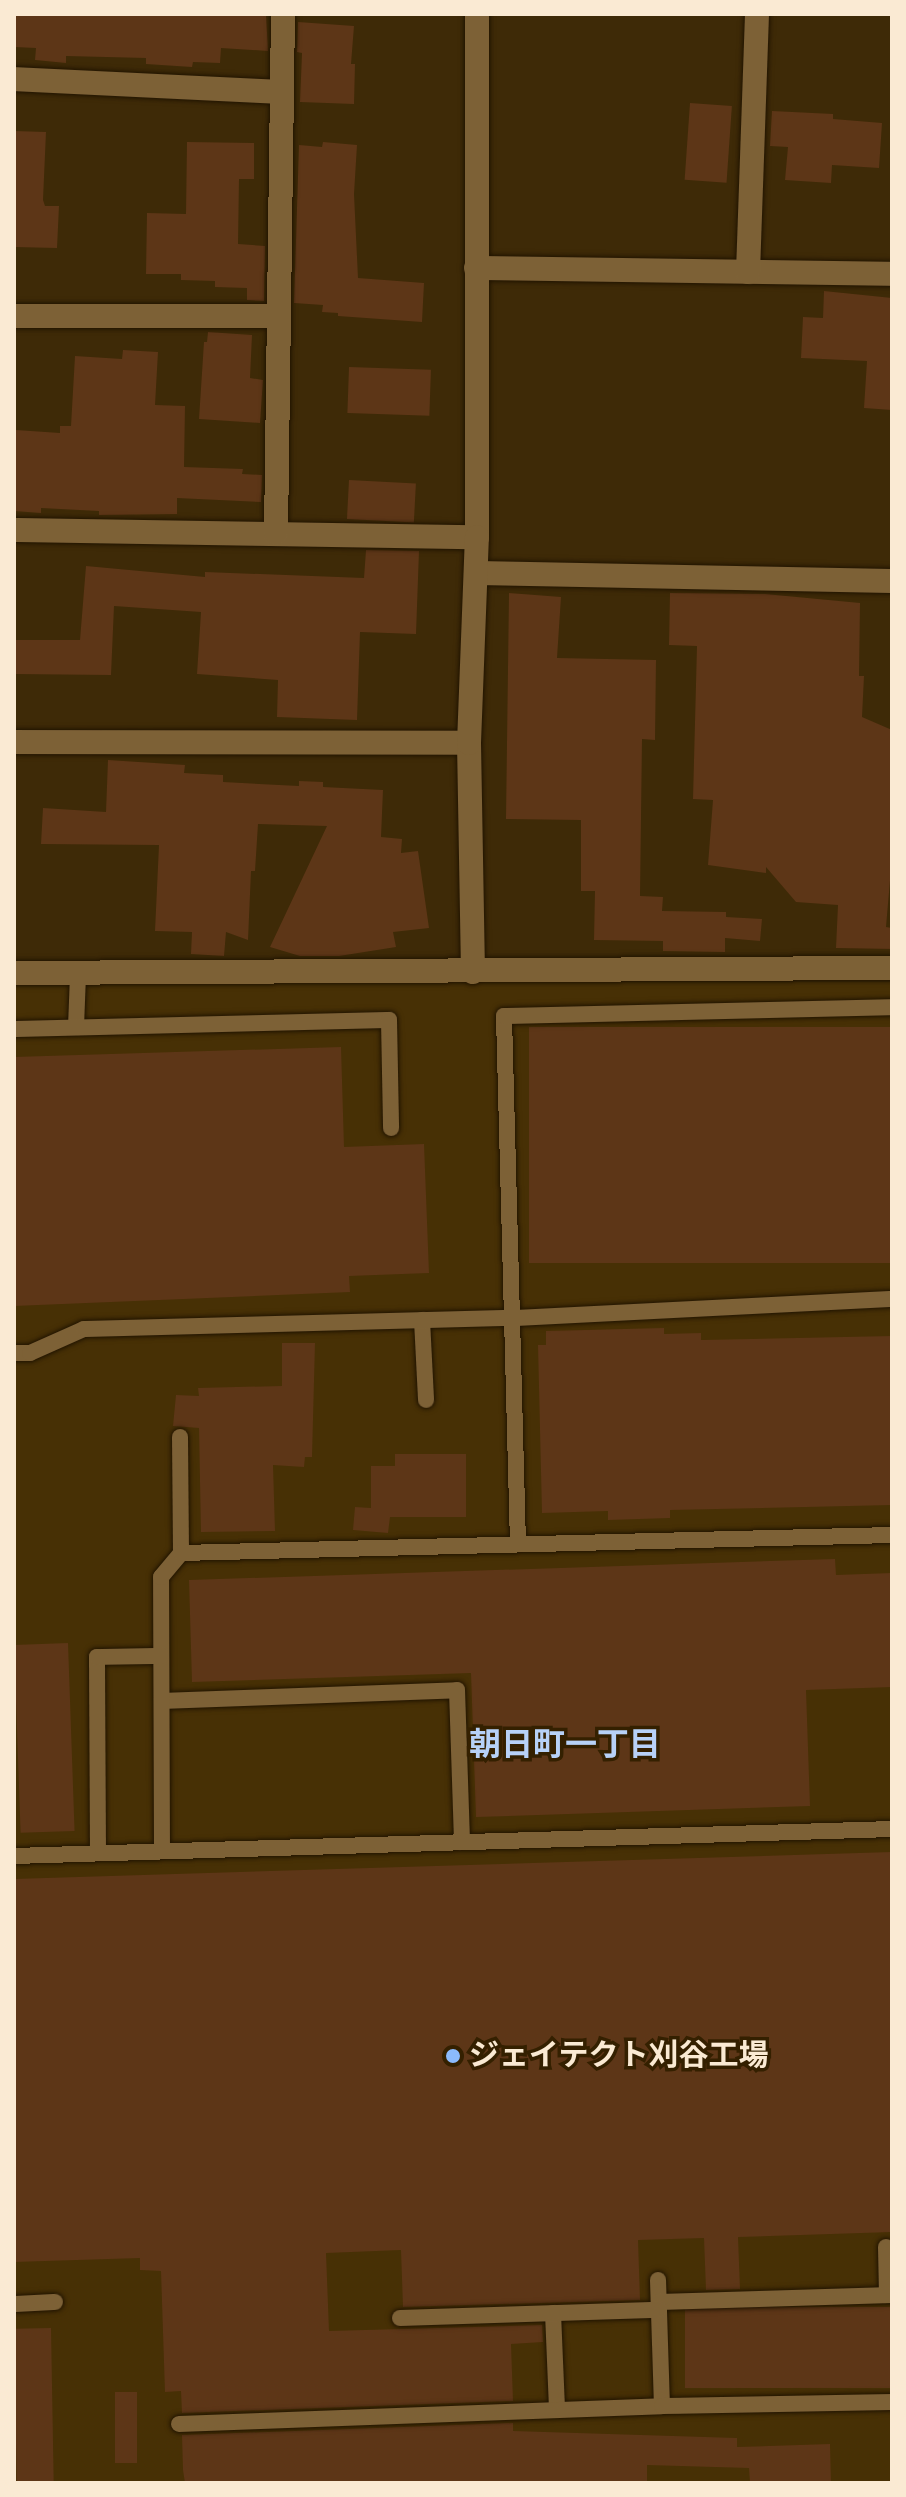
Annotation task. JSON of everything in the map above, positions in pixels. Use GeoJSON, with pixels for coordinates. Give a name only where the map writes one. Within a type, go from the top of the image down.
{"type":"FeatureCollection","features":[{"type":"Feature","properties":{"kind":"street"},"geometry":{"type":"LineString","coordinates":[[276,533],[283,14]]}},
{"type":"Feature","properties":{"kind":"street"},"geometry":{"type":"LineString","coordinates":[[473,972],[469,743],[477,573],[477,14]]}},
{"type":"Feature","properties":{"kind":"street"},"geometry":{"type":"LineString","coordinates":[[748,272],[757,14]]}},
{"type":"Feature","properties":{"kind":"street"},"geometry":{"type":"LineString","coordinates":[[14,79],[280,92]]}},
{"type":"Feature","properties":{"kind":"street"},"geometry":{"type":"LineString","coordinates":[[476,268],[892,274]]}},
{"type":"Feature","properties":{"kind":"street"},"geometry":{"type":"LineString","coordinates":[[14,316],[278,316]]}},
{"type":"Feature","properties":{"kind":"street"},"geometry":{"type":"LineString","coordinates":[[14,530],[477,537]]}},
{"type":"Feature","properties":{"kind":"street"},"geometry":{"type":"LineString","coordinates":[[477,573],[892,581]]}},
{"type":"Feature","properties":{"kind":"street"},"geometry":{"type":"LineString","coordinates":[[14,742],[469,743]]}},
{"type":"Feature","properties":{"kind":"street"},"geometry":{"type":"LineString","coordinates":[[14,973],[78,976],[892,968]]}},
{"type":"Feature","properties":{"kind":"lane"},"geometry":{"type":"LineString","coordinates":[[76,1027],[78,976]]}},
{"type":"Feature","properties":{"kind":"lane"},"geometry":{"type":"LineString","coordinates":[[518,1544],[504,1016],[892,1007]]}},
{"type":"Feature","properties":{"kind":"lane"},"geometry":{"type":"LineString","coordinates":[[14,1029],[389,1020],[391,1128]]}},
{"type":"Feature","properties":{"kind":"lane"},"geometry":{"type":"LineString","coordinates":[[14,1353],[30,1353],[84,1329],[514,1318],[892,1299]]}},
{"type":"Feature","properties":{"kind":"lane"},"geometry":{"type":"LineString","coordinates":[[422,1320],[426,1400]]}},
{"type":"Feature","properties":{"kind":"lane"},"geometry":{"type":"LineString","coordinates":[[162,1850],[161,1577],[181,1553],[180,1437]]}},
{"type":"Feature","properties":{"kind":"lane"},"geometry":{"type":"LineString","coordinates":[[181,1553],[892,1535]]}},
{"type":"Feature","properties":{"kind":"lane"},"geometry":{"type":"LineString","coordinates":[[98,1852],[97,1657],[161,1656]]}},
{"type":"Feature","properties":{"kind":"lane"},"geometry":{"type":"LineString","coordinates":[[162,1701],[457,1690],[462,1842]]}},
{"type":"Feature","properties":{"kind":"lane"},"geometry":{"type":"LineString","coordinates":[[14,1856],[892,1829]]}},
{"type":"Feature","properties":{"kind":"lane"},"geometry":{"type":"LineString","coordinates":[[400,2318],[890,2295],[886,2247]]}},
{"type":"Feature","properties":{"kind":"lane"},"geometry":{"type":"LineString","coordinates":[[658,2280],[662,2406]]}},
{"type":"Feature","properties":{"kind":"lane"},"geometry":{"type":"LineString","coordinates":[[14,2304],[55,2302]]}},
{"type":"Feature","properties":{"kind":"lane"},"geometry":{"type":"LineString","coordinates":[[553,2313],[557,2410]]}},
{"type":"Feature","properties":{"kind":"lane"},"geometry":{"type":"LineString","coordinates":[[179,2424],[662,2406],[892,2402]]}},
{"type":"Feature","properties":{"kind":"shaded area"},"geometry":{"type":"Polygon","coordinates":[[[14,982],[892,982],[892,2483],[14,2483],[14,982]]]}},
{"type":"Feature","properties":{"kind":"building"},"geometry":{"type":"Polygon","coordinates":[[[14,14],[266,14],[268,51],[221,48],[220,63],[193,62],[192,67],[146,64],[146,58],[66,56],[66,63],[35,60],[36,48],[14,47],[14,14]]]}},
{"type":"Feature","properties":{"kind":"building"},"geometry":{"type":"Polygon","coordinates":[[[298,22],[354,26],[351,64],[355,64],[354,104],[300,102],[302,53],[297,52],[298,22]]]}},
{"type":"Feature","properties":{"kind":"building"},"geometry":{"type":"Polygon","coordinates":[[[690,103],[732,106],[727,183],[685,180],[690,103]]]}},
{"type":"Feature","properties":{"kind":"building"},"geometry":{"type":"Polygon","coordinates":[[[772,111],[833,114],[833,119],[882,123],[879,168],[832,165],[831,183],[785,180],[788,147],[770,146],[772,111]]]}},
{"type":"Feature","properties":{"kind":"building"},"geometry":{"type":"Polygon","coordinates":[[[14,131],[46,132],[43,200],[45,206],[59,206],[57,248],[14,247],[14,131]]]}},
{"type":"Feature","properties":{"kind":"building"},"geometry":{"type":"Polygon","coordinates":[[[187,142],[254,143],[254,179],[239,179],[238,244],[265,246],[264,301],[247,300],[247,288],[215,287],[215,281],[181,280],[181,274],[146,274],[147,213],[186,214],[187,142]]]}},
{"type":"Feature","properties":{"kind":"building"},"geometry":{"type":"Polygon","coordinates":[[[323,142],[357,145],[354,194],[358,278],[424,283],[422,322],[338,316],[338,313],[322,312],[323,305],[294,303],[299,145],[322,147],[323,142]]]}},
{"type":"Feature","properties":{"kind":"building"},"geometry":{"type":"Polygon","coordinates":[[[824,291],[892,298],[892,410],[864,408],[867,361],[801,358],[803,317],[823,318],[824,291]]]}},
{"type":"Feature","properties":{"kind":"building"},"geometry":{"type":"Polygon","coordinates":[[[208,332],[252,335],[250,378],[263,380],[260,423],[199,419],[204,342],[207,342],[208,332]]]}},
{"type":"Feature","properties":{"kind":"building"},"geometry":{"type":"Polygon","coordinates":[[[123,350],[158,352],[155,405],[185,406],[184,467],[243,469],[242,474],[262,475],[261,502],[177,498],[177,514],[99,515],[99,511],[41,508],[41,513],[14,511],[16,430],[60,433],[60,426],[71,426],[75,356],[122,359],[123,350]]]}},
{"type":"Feature","properties":{"kind":"building"},"geometry":{"type":"Polygon","coordinates":[[[349,367],[431,370],[429,416],[347,413],[349,367]]]}},
{"type":"Feature","properties":{"kind":"building"},"geometry":{"type":"Polygon","coordinates":[[[349,480],[416,484],[414,522],[347,519],[349,480]]]}},
{"type":"Feature","properties":{"kind":"building"},"geometry":{"type":"Polygon","coordinates":[[[366,550],[419,551],[416,634],[360,632],[357,720],[277,717],[278,680],[197,674],[201,612],[114,606],[111,675],[14,674],[14,640],[80,640],[86,566],[205,577],[205,572],[364,578],[366,550]]]}},
{"type":"Feature","properties":{"kind":"building"},"geometry":{"type":"Polygon","coordinates":[[[509,593],[561,597],[557,658],[656,660],[655,740],[642,739],[640,896],[663,897],[662,911],[726,912],[726,917],[762,919],[760,941],[725,938],[725,952],[663,951],[663,941],[594,940],[595,891],[581,891],[581,820],[506,819],[509,593]]]}},
{"type":"Feature","properties":{"kind":"building"},"geometry":{"type":"Polygon","coordinates":[[[670,593],[765,594],[860,603],[859,676],[864,676],[862,717],[892,730],[892,857],[886,927],[892,928],[892,949],[836,948],[838,905],[796,902],[766,867],[766,873],[708,865],[713,800],[693,799],[697,646],[669,645],[670,593]]]}},
{"type":"Feature","properties":{"kind":"building"},"geometry":{"type":"Polygon","coordinates":[[[108,760],[185,765],[184,773],[223,775],[223,782],[299,786],[299,781],[323,782],[323,787],[383,790],[381,837],[402,839],[401,853],[418,851],[429,928],[393,932],[396,947],[339,956],[300,956],[270,947],[327,826],[258,824],[255,871],[251,871],[248,940],[226,932],[224,956],[191,954],[192,932],[155,931],[159,845],[41,844],[43,808],[106,812],[108,760]]]}},
{"type":"Feature","properties":{"kind":"building"},"geometry":{"type":"Polygon","coordinates":[[[529,1027],[892,1027],[892,1263],[529,1263],[529,1027]]]}},
{"type":"Feature","properties":{"kind":"building"},"geometry":{"type":"Polygon","coordinates":[[[341,1047],[344,1147],[424,1144],[429,1273],[349,1276],[350,1292],[14,1306],[14,1057],[341,1047]]]}},
{"type":"Feature","properties":{"kind":"building"},"geometry":{"type":"Polygon","coordinates":[[[664,1328],[664,1334],[701,1333],[701,1340],[892,1336],[892,1505],[670,1510],[670,1518],[608,1520],[608,1511],[542,1513],[538,1345],[546,1345],[546,1331],[664,1328]]]}},
{"type":"Feature","properties":{"kind":"building"},"geometry":{"type":"Polygon","coordinates":[[[282,1343],[315,1343],[312,1457],[305,1457],[304,1467],[273,1465],[275,1531],[201,1532],[199,1428],[173,1426],[176,1395],[199,1396],[198,1388],[282,1386],[282,1343]]]}},
{"type":"Feature","properties":{"kind":"building"},"geometry":{"type":"Polygon","coordinates":[[[395,1454],[466,1454],[466,1517],[390,1517],[388,1533],[353,1530],[355,1507],[371,1508],[371,1466],[395,1466],[395,1454]]]}},
{"type":"Feature","properties":{"kind":"building"},"geometry":{"type":"Polygon","coordinates":[[[835,1559],[836,1575],[892,1573],[892,1687],[806,1690],[810,1806],[476,1817],[471,1673],[192,1682],[189,1580],[835,1559]]]}},
{"type":"Feature","properties":{"kind":"building"},"geometry":{"type":"Polygon","coordinates":[[[68,1643],[75,1831],[21,1833],[14,1645],[68,1643]]]}},
{"type":"Feature","properties":{"kind":"building","name":"ジェイテクト刈谷工場"},"geometry":{"type":"Polygon","coordinates":[[[892,1852],[892,2232],[738,2237],[740,2289],[706,2290],[704,2238],[638,2240],[640,2300],[403,2307],[401,2250],[326,2253],[329,2331],[542,2325],[543,2342],[511,2344],[513,2401],[182,2413],[181,2391],[165,2392],[161,2271],[140,2270],[140,2258],[14,2262],[14,1879],[892,1852]]]}},
{"type":"Feature","properties":{"kind":"building"},"geometry":{"type":"Polygon","coordinates":[[[685,2307],[892,2307],[892,2388],[685,2388],[685,2307]]]}},
{"type":"Feature","properties":{"kind":"building"},"geometry":{"type":"Polygon","coordinates":[[[51,2328],[54,2483],[17,2483],[14,2329],[51,2328]]]}},
{"type":"Feature","properties":{"kind":"building"},"geometry":{"type":"Polygon","coordinates":[[[115,2392],[137,2392],[137,2463],[115,2463],[115,2392]]]}},
{"type":"Feature","properties":{"kind":"building"},"geometry":{"type":"Polygon","coordinates":[[[513,2423],[513,2431],[737,2438],[737,2447],[830,2444],[831,2483],[750,2483],[749,2468],[647,2465],[647,2483],[185,2483],[182,2435],[513,2423]]]}},
{"type":"Feature","properties":{"kind":"place","name":"ジェイテクト刈谷工場"},"geometry":{"type":"Point","coordinates":[453,2056]}},
{"type":"Feature","properties":{"kind":"district","name":"朝日町一丁目"},"geometry":{"type":"Point","coordinates":[565,1746]}}]}
